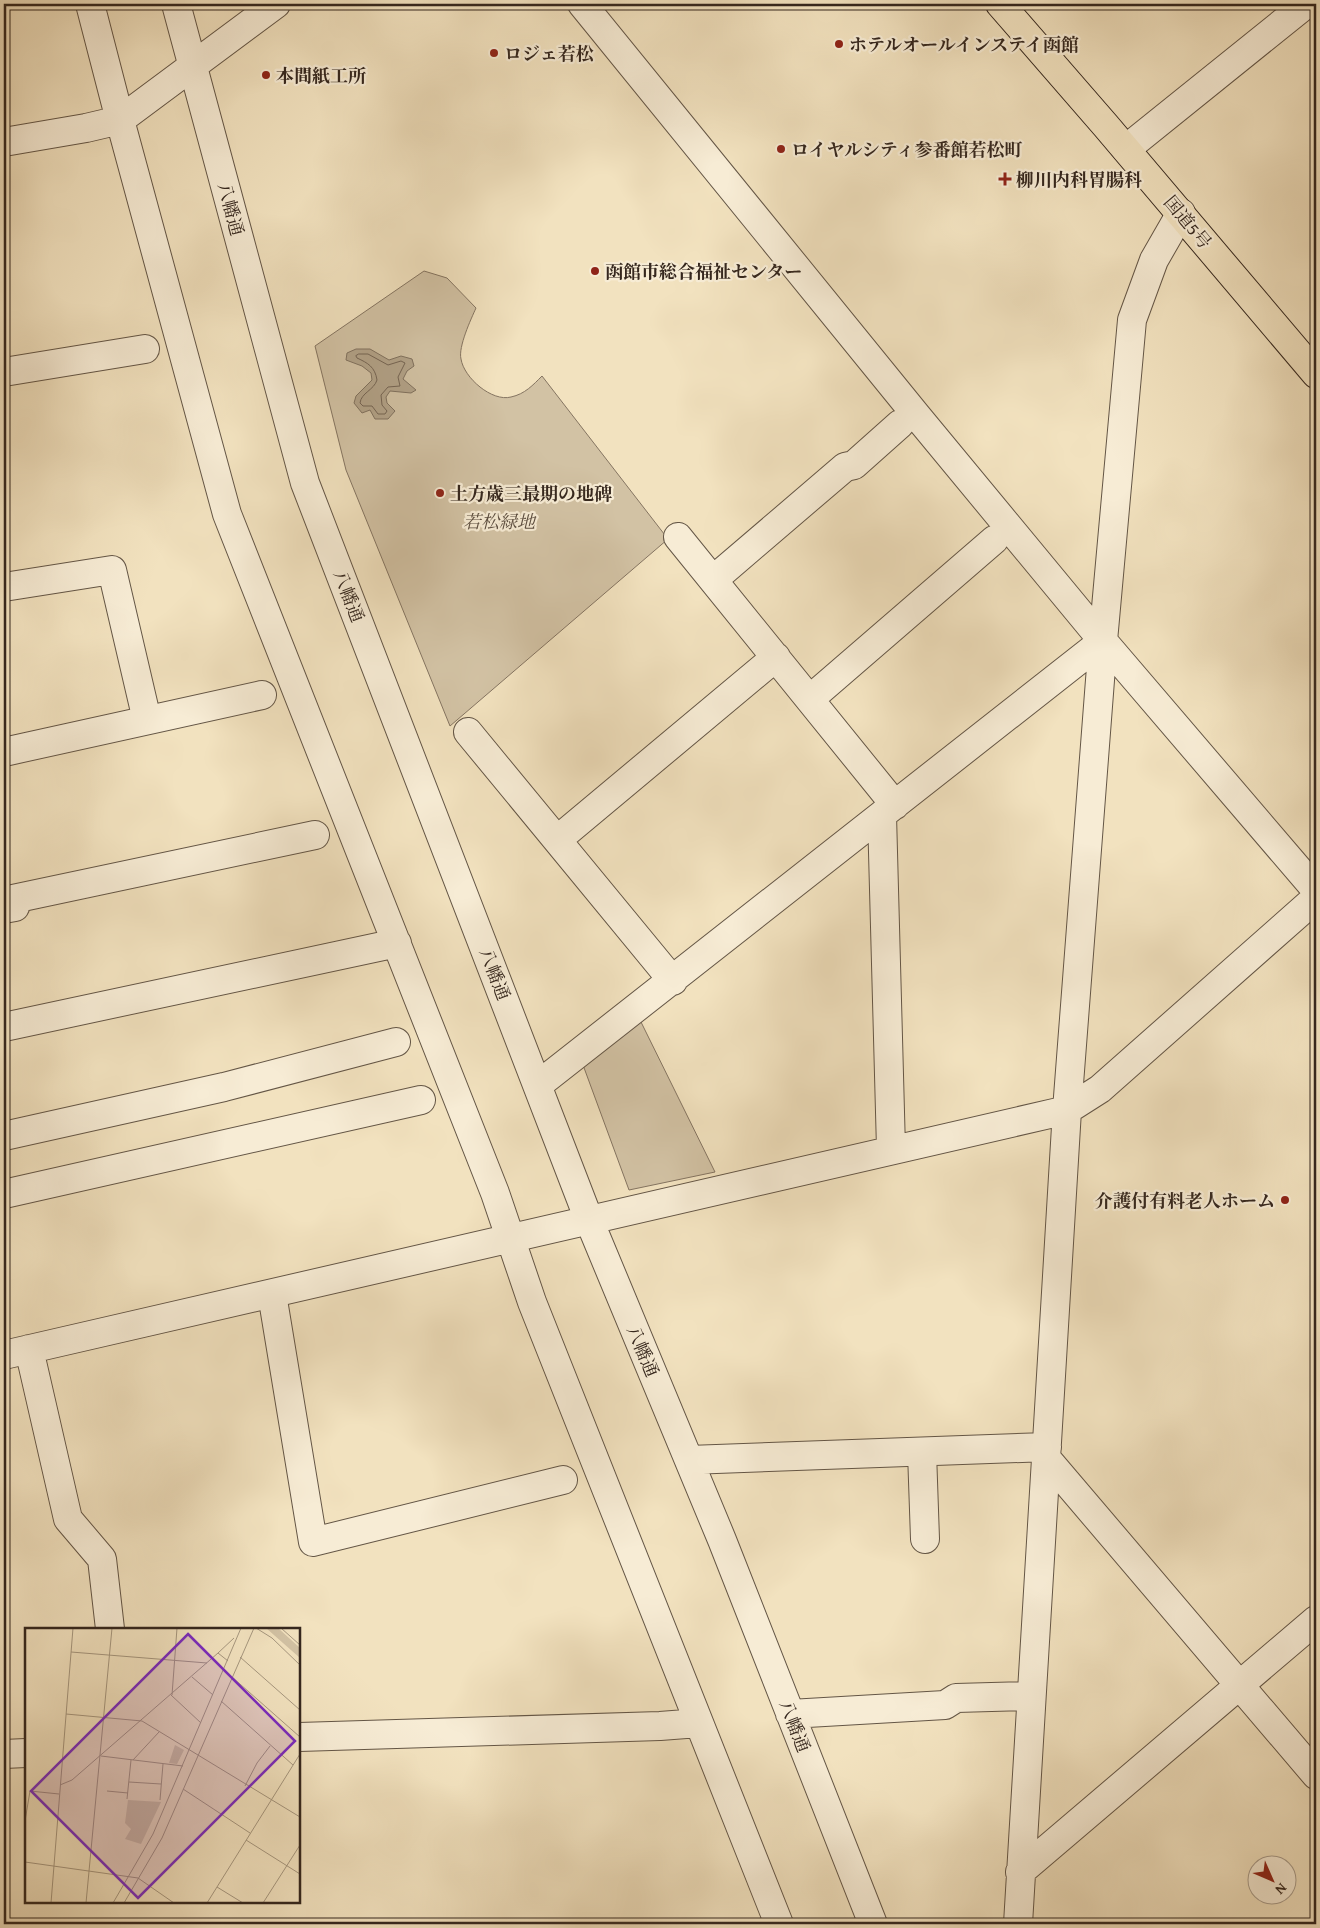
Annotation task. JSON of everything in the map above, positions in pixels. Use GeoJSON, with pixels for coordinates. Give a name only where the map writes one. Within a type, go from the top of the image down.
{"type":"FeatureCollection","features":[{"type":"Feature","properties":{"kind":"highway","name":"国道5号"},"geometry":{"type":"LineString","coordinates":[[1000,4],[1181,213],[1316,374]]}},
{"type":"Feature","properties":{"kind":"street"},"geometry":{"type":"LineString","coordinates":[[90,4],[227,514],[512,1239],[532,1302],[779,1924]]}},
{"type":"Feature","properties":{"kind":"street","name":"八幡通"},"geometry":{"type":"LineString","coordinates":[[176,4],[305,483],[589,1220],[722,1540],[873,1924]]}},
{"type":"Feature","properties":{"kind":"street"},"geometry":{"type":"LineString","coordinates":[[4,142],[86,128],[120,120],[276,4]]}},
{"type":"Feature","properties":{"kind":"street"},"geometry":{"type":"LineString","coordinates":[[582,4],[910,408],[1103,641],[1316,890]]}},
{"type":"Feature","properties":{"kind":"street"},"geometry":{"type":"LineString","coordinates":[[1126,149],[1306,4]]}},
{"type":"Feature","properties":{"kind":"street"},"geometry":{"type":"LineString","coordinates":[[1018,1924],[1067,1110],[1103,641],[1132,320],[1154,260],[1181,213]]}},
{"type":"Feature","properties":{"kind":"street"},"geometry":{"type":"LineString","coordinates":[[4,372],[144,349]]}},
{"type":"Feature","properties":{"kind":"street"},"geometry":{"type":"LineString","coordinates":[[713,580],[845,467],[854,465],[900,424]]}},
{"type":"Feature","properties":{"kind":"street"},"geometry":{"type":"LineString","coordinates":[[678,537],[810,699],[889,810],[891,1149]]}},
{"type":"Feature","properties":{"kind":"street"},"geometry":{"type":"LineString","coordinates":[[810,699],[994,540]]}},
{"type":"Feature","properties":{"kind":"street"},"geometry":{"type":"LineString","coordinates":[[4,586],[112,570],[147,720]]}},
{"type":"Feature","properties":{"kind":"street"},"geometry":{"type":"LineString","coordinates":[[538,1085],[673,981],[1103,641]]}},
{"type":"Feature","properties":{"kind":"street"},"geometry":{"type":"LineString","coordinates":[[557,840],[776,657]]}},
{"type":"Feature","properties":{"kind":"street"},"geometry":{"type":"LineString","coordinates":[[4,752],[262,695]]}},
{"type":"Feature","properties":{"kind":"street"},"geometry":{"type":"LineString","coordinates":[[468,732],[673,981]]}},
{"type":"Feature","properties":{"kind":"street"},"geometry":{"type":"LineString","coordinates":[[4,910],[15,907],[13,899],[315,835]]}},
{"type":"Feature","properties":{"kind":"street"},"geometry":{"type":"LineString","coordinates":[[110,1628],[102,1559],[68,1520],[16,1352],[1067,1110],[1100,1089],[1316,898]]}},
{"type":"Feature","properties":{"kind":"street"},"geometry":{"type":"LineString","coordinates":[[4,1027],[397,943]]}},
{"type":"Feature","properties":{"kind":"street"},"geometry":{"type":"LineString","coordinates":[[4,1136],[224,1087],[396,1042]]}},
{"type":"Feature","properties":{"kind":"street"},"geometry":{"type":"LineString","coordinates":[[4,1194],[421,1100]]}},
{"type":"Feature","properties":{"kind":"street"},"geometry":{"type":"LineString","coordinates":[[272,1294],[313,1542],[563,1480]]}},
{"type":"Feature","properties":{"kind":"street"},"geometry":{"type":"LineString","coordinates":[[922,1452],[925,1539]]}},
{"type":"Feature","properties":{"kind":"street"},"geometry":{"type":"LineString","coordinates":[[689,1460],[922,1452],[1047,1453],[1316,1775]]}},
{"type":"Feature","properties":{"kind":"street"},"geometry":{"type":"LineString","coordinates":[[1020,1872],[1316,1620]]}},
{"type":"Feature","properties":{"kind":"street"},"geometry":{"type":"LineString","coordinates":[[790,1714],[945,1705],[956,1698],[1031,1696]]}},
{"type":"Feature","properties":{"kind":"street"},"geometry":{"type":"LineString","coordinates":[[300,1737],[660,1726],[699,1723]]}},
{"type":"Feature","properties":{"kind":"street"},"geometry":{"type":"LineString","coordinates":[[4,1754],[25,1753]]}},
{"type":"Feature","properties":{"kind":"green space","name":"若松緑地"},"geometry":{"type":"Polygon","coordinates":[[[424,271],[447,278],[476,308],[461,348],[463,366],[473,381],[488,392],[504,398],[520,394],[542,376],[668,539],[450,726],[346,470],[315,346],[424,271]]]}},
{"type":"Feature","properties":{"kind":"green space"},"geometry":{"type":"Polygon","coordinates":[[[640,1020],[715,1172],[629,1190],[583,1065],[640,1020]]]}},
{"type":"Feature","properties":{"kind":"water"},"geometry":{"type":"Polygon","coordinates":[[[356,349],[370,349],[389,360],[401,356],[412,359],[414,366],[407,371],[403,379],[416,390],[411,393],[390,391],[386,397],[387,403],[395,411],[388,419],[375,419],[370,410],[362,413],[354,403],[356,396],[372,380],[371,373],[362,366],[346,360],[347,353],[356,349]]]}},
{"type":"Feature","properties":{"kind":"place","name":"ホテルオールインステイ函館"},"geometry":{"type":"Point","coordinates":[839,44]}},
{"type":"Feature","properties":{"kind":"place","name":"ロジェ若松"},"geometry":{"type":"Point","coordinates":[494,53]}},
{"type":"Feature","properties":{"kind":"place","name":"本間紙工所"},"geometry":{"type":"Point","coordinates":[266,75]}},
{"type":"Feature","properties":{"kind":"place","name":"ロイヤルシティ参番館若松町"},"geometry":{"type":"Point","coordinates":[781,149]}},
{"type":"Feature","properties":{"kind":"place","name":"柳川内科胃腸科"},"geometry":{"type":"Point","coordinates":[1005,179]}},
{"type":"Feature","properties":{"kind":"place","name":"函館市総合福祉センター"},"geometry":{"type":"Point","coordinates":[595,271]}},
{"type":"Feature","properties":{"kind":"place","name":"土方歳三最期の地碑"},"geometry":{"type":"Point","coordinates":[440,493]}},
{"type":"Feature","properties":{"kind":"place","name":"介護付有料老人ホーム"},"geometry":{"type":"Point","coordinates":[1285,1200]}}]}
